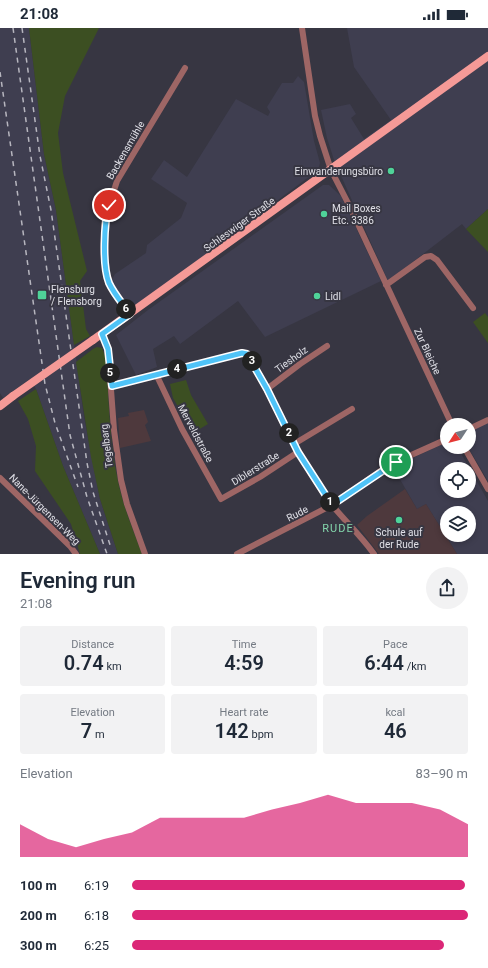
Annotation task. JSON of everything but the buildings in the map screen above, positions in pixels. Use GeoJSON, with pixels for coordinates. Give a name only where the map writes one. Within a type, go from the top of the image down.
{"type":"FeatureCollection","features":[{"type":"Feature","properties":{"kind":"main road","name":"Schleswiger Straße"},"geometry":{"type":"LineString","coordinates":[[0,406],[488,56]]}},
{"type":"Feature","properties":{"kind":"street","name":"Zur Bleiche"},"geometry":{"type":"LineString","coordinates":[[302,28],[315,116],[331,170],[350,207],[449,418]]}},
{"type":"Feature","properties":{"kind":"street","name":"Backensmühle"},"geometry":{"type":"LineString","coordinates":[[130,314],[114,291],[107,277],[104,250],[106,218],[117,181],[185,68]]}},
{"type":"Feature","properties":{"kind":"street"},"geometry":{"type":"LineString","coordinates":[[386,285],[425,256],[431,256],[437,260],[473,308]]}},
{"type":"Feature","properties":{"kind":"street","name":"Tegelbarg"},"geometry":{"type":"LineString","coordinates":[[102,334],[108,349],[112,386],[114,430],[121,480],[127,504],[145,554]]}},
{"type":"Feature","properties":{"kind":"street","name":"Tiesholz"},"geometry":{"type":"LineString","coordinates":[[267,389],[327,346]]}},
{"type":"Feature","properties":{"kind":"street"},"geometry":{"type":"LineString","coordinates":[[112,386],[242,353],[247,354],[267,389],[298,452],[332,505],[360,535],[374,554]]}},
{"type":"Feature","properties":{"kind":"street","name":"Merveldstraße"},"geometry":{"type":"LineString","coordinates":[[156,374],[182,429],[221,499]]}},
{"type":"Feature","properties":{"kind":"street"},"geometry":{"type":"LineString","coordinates":[[294,444],[352,409]]}},
{"type":"Feature","properties":{"kind":"street"},"geometry":{"type":"LineString","coordinates":[[476,426],[488,420]]}},
{"type":"Feature","properties":{"kind":"street","name":"Rude"},"geometry":{"type":"LineString","coordinates":[[236,554],[332,505],[389,465],[440,441]]}},
{"type":"Feature","properties":{"kind":"street","name":"Diblerstraße"},"geometry":{"type":"LineString","coordinates":[[221,499],[260,477],[298,452]]}},
{"type":"Feature","properties":{"kind":"street"},"geometry":{"type":"LineString","coordinates":[[468,454],[488,489]]}},
{"type":"Feature","properties":{"kind":"street","name":"Nane-Jürgensen-Weg"},"geometry":{"type":"LineString","coordinates":[[0,478],[66,542],[76,554]]}},
{"type":"Feature","properties":{"kind":"shaded area"},"geometry":{"type":"Polygon","coordinates":[[[0,28],[29,28],[44,154],[56,210],[84,417],[100,499],[118,554],[100,554],[63,466],[36,389],[30,379],[3,398],[0,393],[0,28]]]}},
{"type":"Feature","properties":{"kind":"shaded area"},"geometry":{"type":"Polygon","coordinates":[[[347,28],[488,28],[488,209],[466,229],[462,224],[388,281],[334,160],[327,138],[321,110],[350,104],[356,114],[351,118],[364,139],[391,120],[354,67],[347,28]]]}},
{"type":"Feature","properties":{"kind":"shaded area"},"geometry":{"type":"Polygon","coordinates":[[[298,76],[304,82],[314,141],[320,163],[318,170],[131,310],[111,281],[115,274],[146,253],[147,245],[181,218],[187,203],[151,179],[164,160],[187,177],[236,99],[268,116],[270,112],[267,107],[282,83],[293,83],[298,76]]]}},
{"type":"Feature","properties":{"kind":"shaded area"},"geometry":{"type":"Polygon","coordinates":[[[323,185],[329,185],[341,196],[381,281],[265,337],[238,301],[180,344],[174,336],[153,349],[157,367],[136,375],[116,335],[148,310],[323,185]]]}},
{"type":"Feature","properties":{"kind":"shaded area"},"geometry":{"type":"Polygon","coordinates":[[[144,410],[148,422],[145,425],[151,441],[120,448],[118,418],[129,416],[128,413],[144,410]]]}},
{"type":"Feature","properties":{"kind":"shaded area"},"geometry":{"type":"Polygon","coordinates":[[[488,418],[488,481],[472,454],[476,454],[476,423],[488,418]]]}},
{"type":"Feature","properties":{"kind":"shaded area"},"geometry":{"type":"Polygon","coordinates":[[[440,445],[440,454],[461,454],[466,462],[440,462],[440,498],[476,498],[476,480],[488,501],[488,554],[457,554],[450,542],[476,542],[476,506],[440,506],[440,527],[426,504],[417,509],[393,467],[440,445]]]}},
{"type":"Feature","properties":{"kind":"shaded area","name":"Schule auf der Rude"},"geometry":{"type":"Polygon","coordinates":[[[405,489],[417,509],[426,504],[440,527],[440,542],[450,542],[457,554],[379,554],[357,525],[405,489]]]}},
{"type":"Feature","properties":{"kind":"green space"},"geometry":{"type":"Polygon","coordinates":[[[29,28],[99,28],[65,96],[58,133],[63,173],[87,271],[80,281],[86,329],[90,336],[74,345],[56,210],[44,154],[29,28]]]}},
{"type":"Feature","properties":{"kind":"green space"},"geometry":{"type":"Polygon","coordinates":[[[488,209],[488,252],[466,229],[488,209]]]}},
{"type":"Feature","properties":{"kind":"green space"},"geometry":{"type":"Polygon","coordinates":[[[485,313],[488,317],[488,343],[473,322],[485,313]]]}},
{"type":"Feature","properties":{"kind":"green space"},"geometry":{"type":"Polygon","coordinates":[[[97,347],[102,348],[106,359],[111,435],[118,481],[125,509],[142,554],[118,554],[100,499],[91,457],[76,362],[97,347]]]}},
{"type":"Feature","properties":{"kind":"green space"},"geometry":{"type":"Polygon","coordinates":[[[186,380],[191,395],[208,424],[193,433],[173,398],[170,384],[186,380]]]}},
{"type":"Feature","properties":{"kind":"green space"},"geometry":{"type":"Polygon","coordinates":[[[36,389],[63,466],[100,554],[80,554],[71,524],[35,471],[36,446],[28,419],[18,401],[36,389]]]}},
{"type":"Feature","properties":{"kind":"railway"},"geometry":{"type":"LineString","coordinates":[[13,28],[70,435],[87,497],[107,554]]}},
{"type":"Feature","properties":{"kind":"railway"},"geometry":{"type":"LineString","coordinates":[[22,28],[40,156],[51,210],[87,463],[93,492],[111,548]]}},
{"type":"Feature","properties":{"kind":"railway"},"geometry":{"type":"LineString","coordinates":[[0,72],[45,384],[55,423],[78,487]]}},
{"type":"Feature","properties":{"kind":"place","name":"Einwanderungsbüro"},"geometry":{"type":"Point","coordinates":[391,171]}},
{"type":"Feature","properties":{"kind":"place","name":"Mail Boxes Etc. 3386"},"geometry":{"type":"Point","coordinates":[324,214]}},
{"type":"Feature","properties":{"kind":"place","name":"Flensburg / Flensborg"},"geometry":{"type":"Point","coordinates":[42,295]}},
{"type":"Feature","properties":{"kind":"place","name":"Lidl"},"geometry":{"type":"Point","coordinates":[317,296]}},
{"type":"Feature","properties":{"kind":"place","name":"Schule auf der Rude"},"geometry":{"type":"Point","coordinates":[399,520]}},
{"type":"Feature","properties":{"kind":"district","name":"RUDE"},"geometry":{"type":"Point","coordinates":[338,528]}},
{"type":"Feature","properties":{"kind":"route"},"geometry":{"type":"LineString","coordinates":[[109,205],[105,226],[104,250],[107,277],[109,284],[130,314],[102,334],[108,349],[112,386],[242,353],[247,354],[267,389],[298,452],[332,505],[389,465],[396,462]]}}]}
